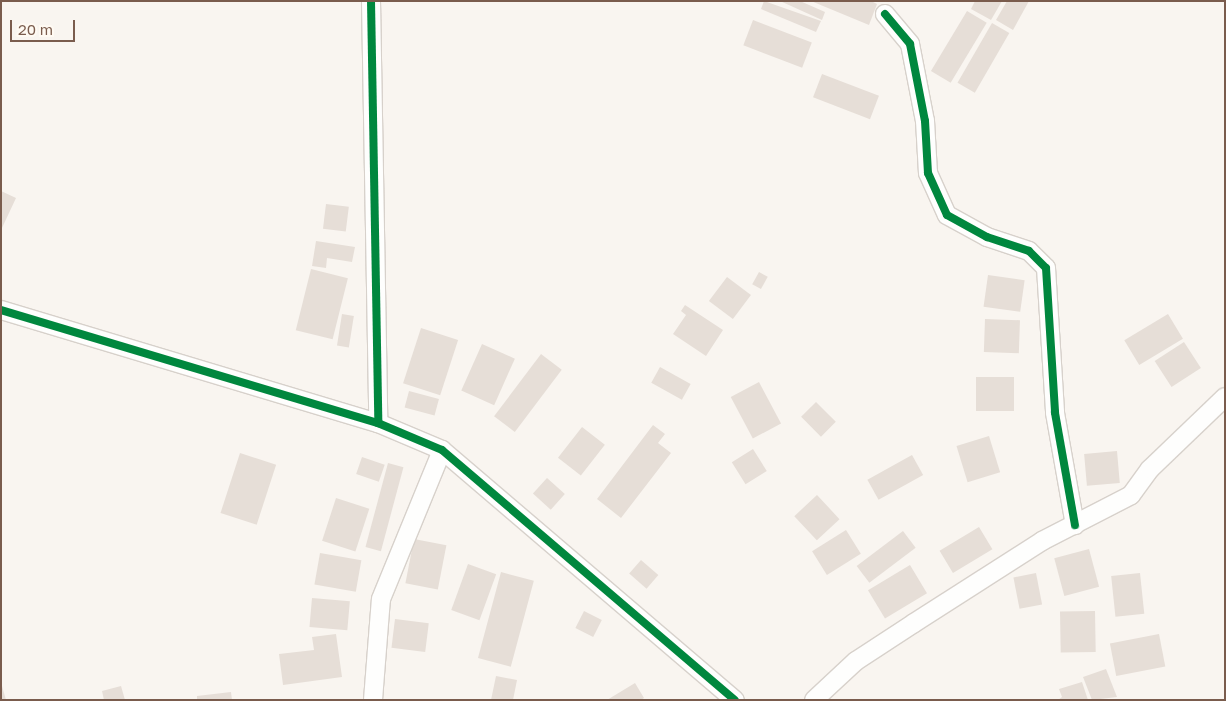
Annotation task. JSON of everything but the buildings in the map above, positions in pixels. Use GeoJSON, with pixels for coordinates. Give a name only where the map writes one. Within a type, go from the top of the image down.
{"type":"FeatureCollection","features":[{"type":"Feature","properties":{"kind":"street"},"geometry":{"type":"LineString","coordinates":[[371,1],[378,423]]}},
{"type":"Feature","properties":{"kind":"street"},"geometry":{"type":"LineString","coordinates":[[885,14],[910,44],[925,121],[928,173],[947,215],[987,237],[1029,251],[1046,268],[1055,413],[1075,525]]}},
{"type":"Feature","properties":{"kind":"street"},"geometry":{"type":"LineString","coordinates":[[1,310],[378,423],[442,450],[735,700]]}},
{"type":"Feature","properties":{"kind":"street"},"geometry":{"type":"LineString","coordinates":[[814,700],[856,661],[1075,525],[1131,495],[1150,470],[1225,397]]}},
{"type":"Feature","properties":{"kind":"street"},"geometry":{"type":"LineString","coordinates":[[373,700],[381,599],[442,450]]}},
{"type":"Feature","properties":{"kind":"cycle path"},"geometry":{"type":"LineString","coordinates":[[371,1],[378,423]]}},
{"type":"Feature","properties":{"kind":"cycle path"},"geometry":{"type":"LineString","coordinates":[[885,14],[910,44],[925,121],[928,173],[947,215],[987,237],[1029,251],[1046,268],[1055,413],[1075,525]]}},
{"type":"Feature","properties":{"kind":"cycle path"},"geometry":{"type":"LineString","coordinates":[[1,310],[378,423],[442,450],[735,700]]}}]}
